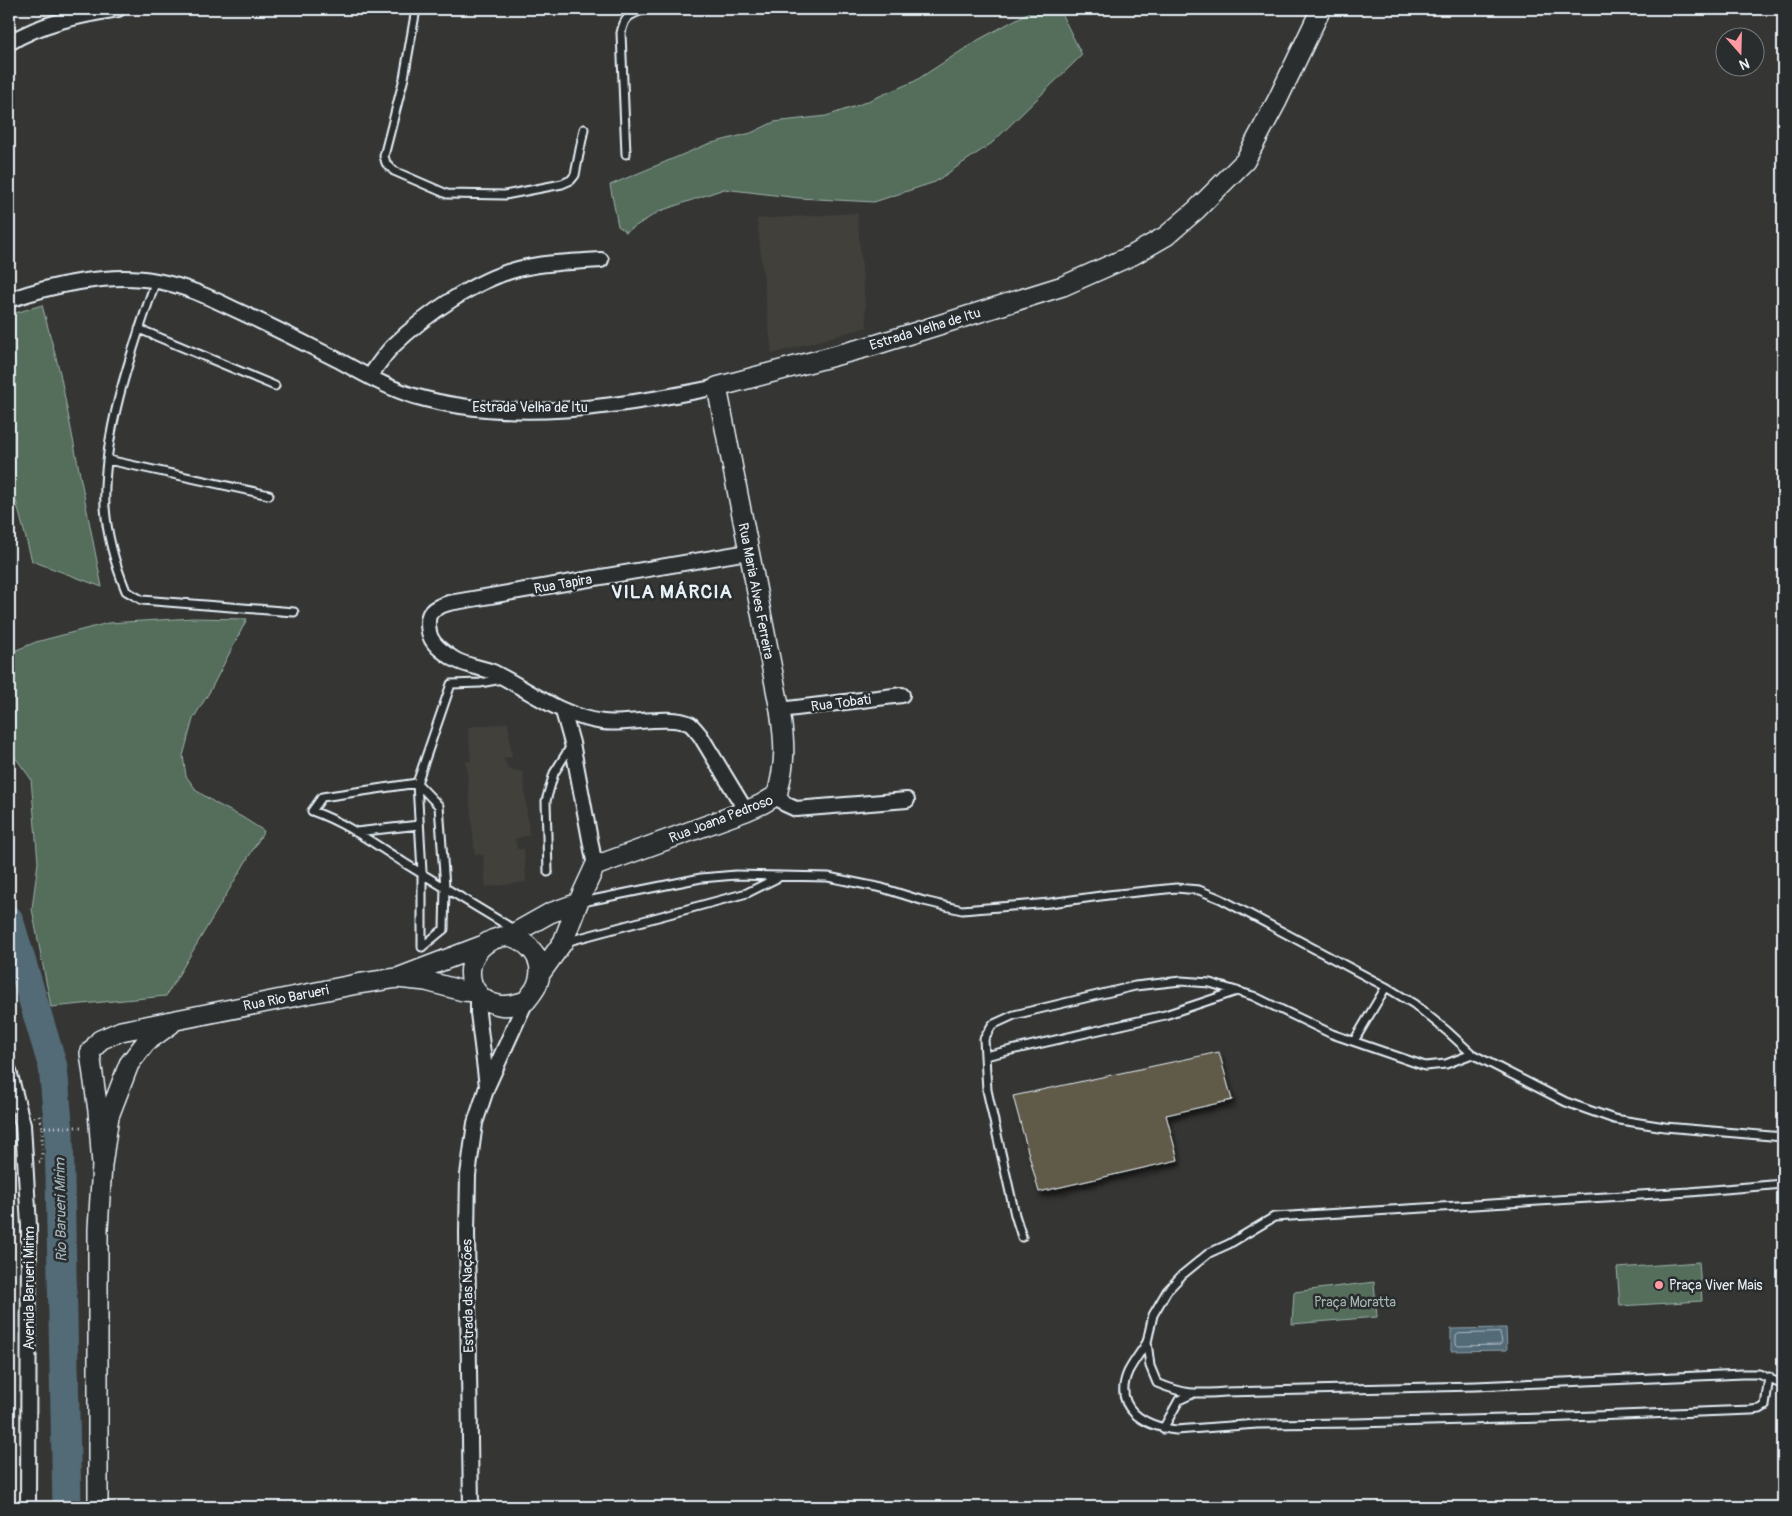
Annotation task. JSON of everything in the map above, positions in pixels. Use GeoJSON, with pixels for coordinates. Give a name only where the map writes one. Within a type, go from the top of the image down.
{"type":"FeatureCollection","features":[{"type":"Feature","properties":{"kind":"street"},"geometry":{"type":"LineString","coordinates":[[9,43],[51,24],[118,9]]}},
{"type":"Feature","properties":{"kind":"street","name":"Estrada Velha de Itu"},"geometry":{"type":"LineString","coordinates":[[9,300],[29,293],[86,282],[119,278],[156,280],[195,291],[413,395],[473,408],[569,410],[623,404],[716,387],[875,345],[1063,286],[1133,255],[1166,236],[1196,210],[1245,161],[1277,102],[1321,9]]}},
{"type":"Feature","properties":{"kind":"street"},"geometry":{"type":"LineString","coordinates":[[370,376],[392,347],[429,316],[474,286],[518,269],[601,260]]}},
{"type":"Feature","properties":{"kind":"street","name":"Rua Maria Alves Ferreira"},"geometry":{"type":"LineString","coordinates":[[716,387],[780,710],[785,747],[783,772],[777,795]]}},
{"type":"Feature","properties":{"kind":"street","name":"Rua Tapira"},"geometry":{"type":"LineString","coordinates":[[505,679],[492,672],[456,660],[436,646],[430,636],[428,625],[429,613],[436,607],[459,601],[748,552]]}},
{"type":"Feature","properties":{"kind":"street"},"geometry":{"type":"LineString","coordinates":[[505,679],[563,711],[603,722],[679,720],[690,724],[700,735],[746,811]]}},
{"type":"Feature","properties":{"kind":"street","name":"Rua Tobati"},"geometry":{"type":"LineString","coordinates":[[780,710],[902,695]]}},
{"type":"Feature","properties":{"kind":"street"},"geometry":{"type":"LineString","coordinates":[[540,974],[563,942],[595,866],[572,743],[563,711]]}},
{"type":"Feature","properties":{"kind":"street","name":"Rua Joana Pedroso"},"geometry":{"type":"LineString","coordinates":[[595,866],[746,811],[777,795],[785,804],[796,809],[907,800]]}},
{"type":"Feature","properties":{"kind":"street"},"geometry":{"type":"LineString","coordinates":[[513,934],[532,949],[539,963],[540,974],[537,985],[526,1001],[510,1005],[499,1005],[489,1002],[478,993],[472,983],[471,963],[481,946],[489,940],[513,934],[550,913],[578,903]]}},
{"type":"Feature","properties":{"kind":"street","name":"Rua Rio Barueri"},"geometry":{"type":"LineString","coordinates":[[176,1021],[348,986],[397,978],[481,946]]}},
{"type":"Feature","properties":{"kind":"street","name":"Rua Rio Barueri"},"geometry":{"type":"LineString","coordinates":[[397,978],[426,981],[478,993]]}},
{"type":"Feature","properties":{"kind":"street","name":"Estrada das Nações"},"geometry":{"type":"LineString","coordinates":[[478,993],[478,1013],[487,1087]]}},
{"type":"Feature","properties":{"kind":"street","name":"Estrada das Nações"},"geometry":{"type":"LineString","coordinates":[[471,1507],[467,1233],[468,1175],[475,1123],[487,1087],[526,1001]]}},
{"type":"Feature","properties":{"kind":"street"},"geometry":{"type":"LineString","coordinates":[[102,1165],[98,1111],[90,1052],[100,1040],[121,1031],[176,1021]]}},
{"type":"Feature","properties":{"kind":"street"},"geometry":{"type":"LineString","coordinates":[[98,1507],[98,1239],[102,1165],[109,1116],[129,1064],[146,1042],[176,1021]]}},
{"type":"Feature","properties":{"kind":"street","name":"Avenida Barueri Mirim"},"geometry":{"type":"LineString","coordinates":[[9,1071],[12,1090],[23,1125],[29,1226],[28,1507]]}},
{"type":"Feature","properties":{"kind":"lane"},"geometry":{"type":"LineString","coordinates":[[416,9],[404,78],[384,156],[386,163],[394,171],[447,194],[505,195],[562,184],[575,175],[584,129]]}},
{"type":"Feature","properties":{"kind":"lane"},"geometry":{"type":"LineString","coordinates":[[626,154],[621,33],[624,21],[630,15],[645,9]]}},
{"type":"Feature","properties":{"kind":"lane"},"geometry":{"type":"LineString","coordinates":[[156,280],[139,329],[117,409],[108,460],[105,507],[113,558],[126,592],[142,600],[294,612]]}},
{"type":"Feature","properties":{"kind":"lane"},"geometry":{"type":"LineString","coordinates":[[139,329],[275,386]]}},
{"type":"Feature","properties":{"kind":"lane"},"geometry":{"type":"LineString","coordinates":[[108,460],[269,494]]}},
{"type":"Feature","properties":{"kind":"lane"},"geometry":{"type":"LineString","coordinates":[[417,783],[439,806],[445,888],[444,929],[422,947],[422,874],[417,783],[451,684],[480,683],[505,679]]}},
{"type":"Feature","properties":{"kind":"lane"},"geometry":{"type":"LineString","coordinates":[[548,872],[546,801],[554,773],[572,743]]}},
{"type":"Feature","properties":{"kind":"lane"},"geometry":{"type":"LineString","coordinates":[[417,783],[322,797],[312,811],[336,819],[445,888],[513,934]]}},
{"type":"Feature","properties":{"kind":"lane"},"geometry":{"type":"LineString","coordinates":[[356,832],[419,825]]}},
{"type":"Feature","properties":{"kind":"lane"},"geometry":{"type":"LineString","coordinates":[[578,903],[701,878],[736,875],[828,877],[882,888],[962,910],[1050,903],[1176,888],[1198,890],[1221,899],[1386,987],[1414,1004],[1448,1031],[1472,1054],[1566,1102],[1614,1119],[1665,1127],[1783,1136]]}},
{"type":"Feature","properties":{"kind":"lane"},"geometry":{"type":"LineString","coordinates":[[563,942],[747,893],[782,876]]}},
{"type":"Feature","properties":{"kind":"lane"},"geometry":{"type":"LineString","coordinates":[[1022,1237],[1015,1215],[986,1090],[984,1039],[992,1025],[1014,1015],[1134,986],[1181,982],[1210,983],[1253,996],[1332,1034],[1425,1066],[1446,1064],[1472,1054]]}},
{"type":"Feature","properties":{"kind":"lane"},"geometry":{"type":"LineString","coordinates":[[1354,1041],[1386,987]]}},
{"type":"Feature","properties":{"kind":"lane"},"geometry":{"type":"LineString","coordinates":[[985,1056],[1165,1015],[1237,991]]}},
{"type":"Feature","properties":{"kind":"lane"},"geometry":{"type":"LineString","coordinates":[[1769,1377],[1765,1406],[1752,1410],[1522,1419],[1257,1424],[1176,1430],[1146,1423],[1134,1415],[1126,1401],[1124,1390],[1128,1373],[1147,1342],[1153,1315],[1167,1290],[1208,1253],[1229,1244],[1274,1217],[1680,1193],[1783,1184]]}},
{"type":"Feature","properties":{"kind":"lane"},"geometry":{"type":"LineString","coordinates":[[1147,1342],[1150,1366],[1157,1383],[1178,1392],[1193,1394],[1476,1386],[1743,1374],[1759,1374],[1783,1385]]}},
{"type":"Feature","properties":{"kind":"lane"},"geometry":{"type":"LineString","coordinates":[[1163,1428],[1179,1400],[1193,1394]]}},
{"type":"Feature","properties":{"kind":"path"},"geometry":{"type":"LineString","coordinates":[[41,1119],[42,1161]]}},
{"type":"Feature","properties":{"kind":"path"},"geometry":{"type":"LineString","coordinates":[[42,1127],[81,1128],[81,1136]]}},
{"type":"Feature","properties":{"kind":"shaded area"},"geometry":{"type":"Polygon","coordinates":[[[857,213],[867,327],[772,354],[757,219],[857,213]]]}},
{"type":"Feature","properties":{"kind":"shaded area"},"geometry":{"type":"Polygon","coordinates":[[[508,723],[512,757],[503,758],[508,769],[523,772],[529,835],[515,839],[517,849],[524,849],[526,882],[486,887],[483,855],[475,854],[466,762],[471,761],[468,727],[508,723]]]}},
{"type":"Feature","properties":{"kind":"green space"},"geometry":{"type":"Polygon","coordinates":[[[1035,9],[1059,9],[1082,55],[992,143],[935,182],[874,202],[799,198],[724,189],[660,211],[626,232],[618,226],[610,185],[708,144],[751,133],[774,122],[826,116],[856,106],[915,81],[978,40],[1035,9]]]}},
{"type":"Feature","properties":{"kind":"green space"},"geometry":{"type":"Polygon","coordinates":[[[42,305],[60,373],[102,587],[32,561],[16,501],[9,501],[9,315],[42,305]]]}},
{"type":"Feature","properties":{"kind":"green space"},"geometry":{"type":"Polygon","coordinates":[[[193,618],[247,619],[210,691],[193,719],[183,756],[186,776],[197,791],[264,831],[166,996],[51,1007],[32,909],[38,862],[31,779],[9,749],[9,653],[36,642],[108,623],[193,618]]]}},
{"type":"Feature","properties":{"kind":"green space","name":"Praça Viver Mais"},"geometry":{"type":"Polygon","coordinates":[[[1699,1262],[1702,1301],[1620,1306],[1617,1268],[1699,1262]]]}},
{"type":"Feature","properties":{"kind":"green space","name":"Praça Moratta"},"geometry":{"type":"Polygon","coordinates":[[[1374,1282],[1377,1317],[1292,1324],[1294,1292],[1374,1282]]]}},
{"type":"Feature","properties":{"kind":"water"},"geometry":{"type":"Polygon","coordinates":[[[1506,1328],[1507,1350],[1451,1351],[1451,1329],[1506,1328]]]}},
{"type":"Feature","properties":{"kind":"building"},"geometry":{"type":"Polygon","coordinates":[[[1219,1052],[1232,1100],[1166,1115],[1178,1160],[1039,1192],[1013,1096],[1219,1052]]]}},
{"type":"Feature","properties":{"kind":"waterway","name":"Rio Barueri Mirim"},"geometry":{"type":"LineString","coordinates":[[9,920],[53,1067],[59,1132],[67,1507]]}},
{"type":"Feature","properties":{"kind":"place","name":"Praça Viver Mais"},"geometry":{"type":"Point","coordinates":[1659,1285]}},
{"type":"Feature","properties":{"kind":"district","name":"VILA MÁRCIA"},"geometry":{"type":"Point","coordinates":[672,592]}}]}
